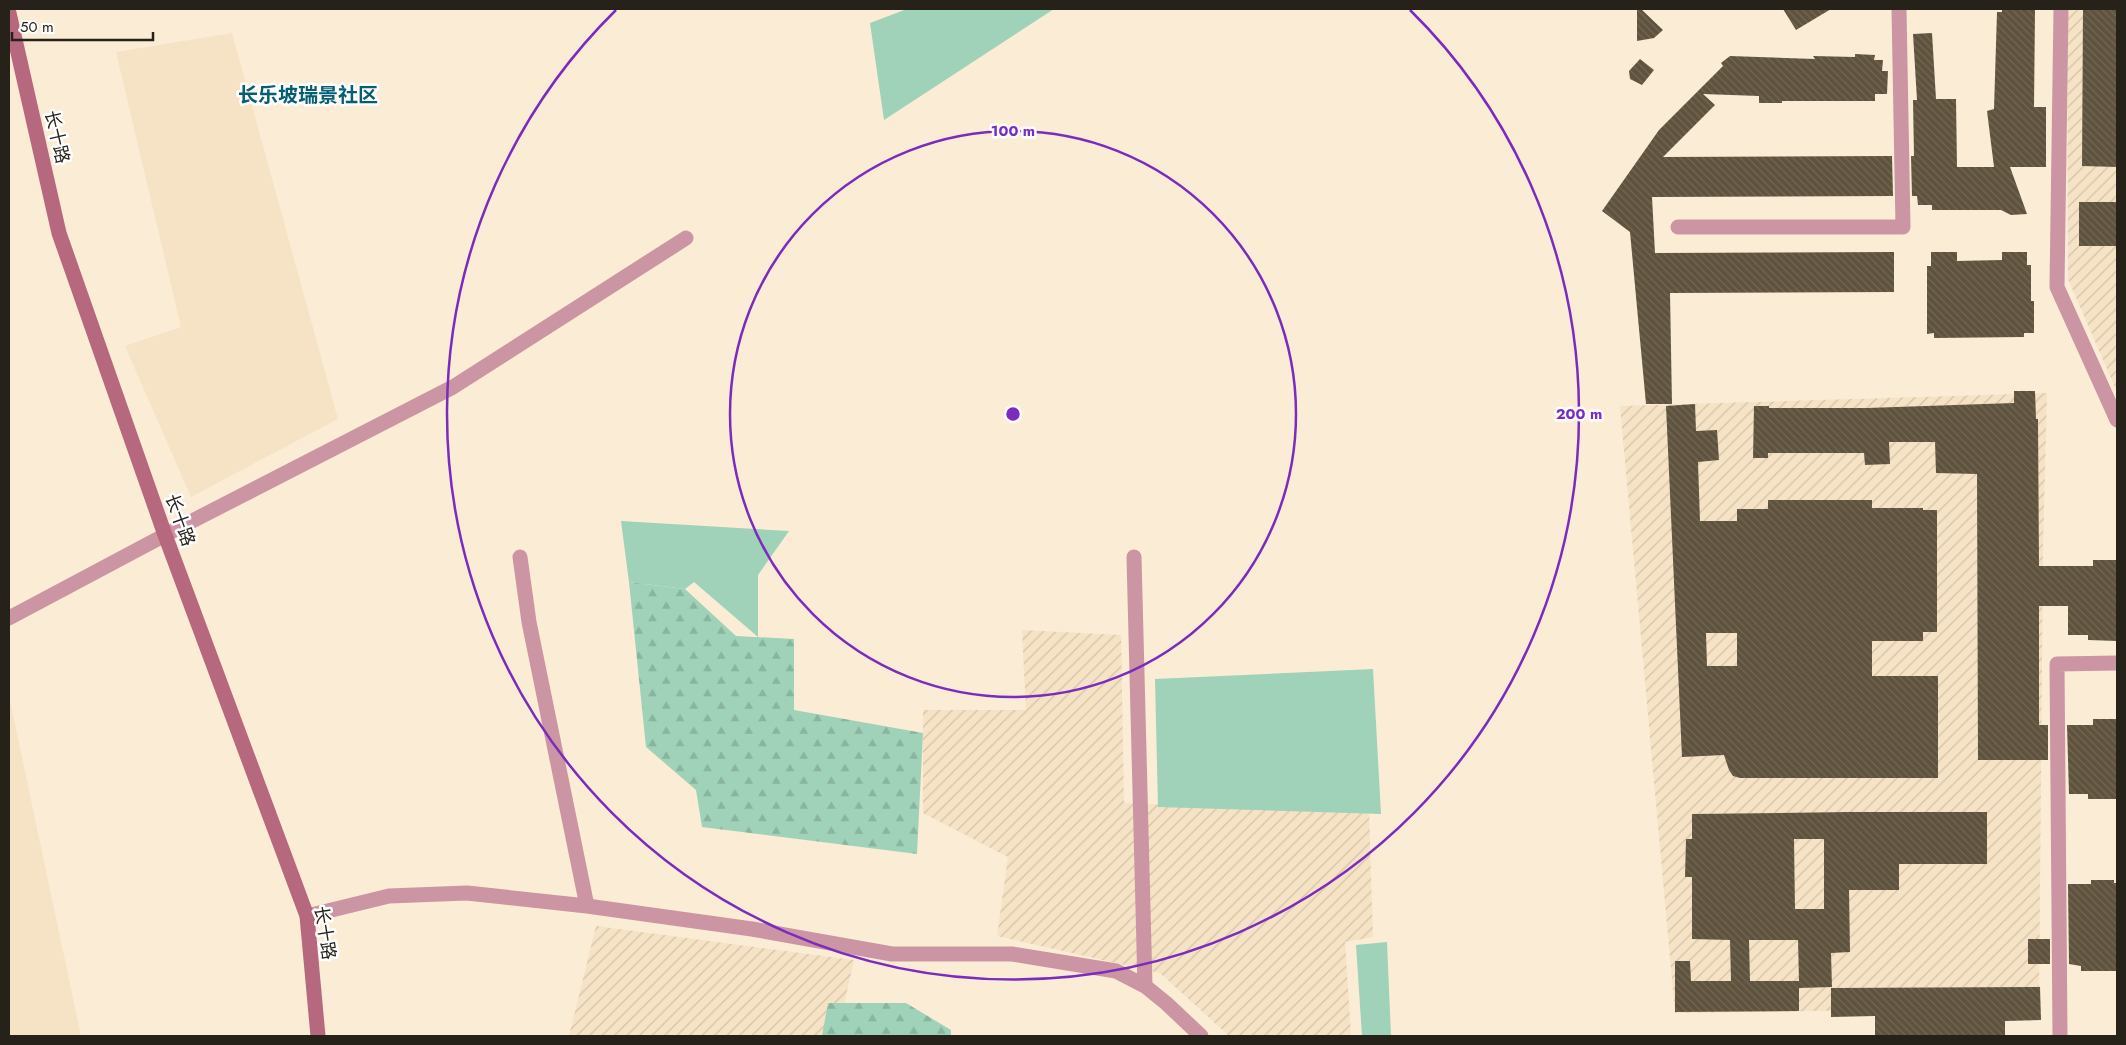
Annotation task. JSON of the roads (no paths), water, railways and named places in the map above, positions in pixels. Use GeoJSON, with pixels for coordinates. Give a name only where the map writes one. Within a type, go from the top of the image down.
{"type":"FeatureCollection","features":[{"type":"Feature","properties":{"kind":"street"},"geometry":{"type":"LineString","coordinates":[[1678,227],[1903,227],[1899,9]]}},
{"type":"Feature","properties":{"kind":"street"},"geometry":{"type":"LineString","coordinates":[[2061,9],[2057,287],[2117,420]]}},
{"type":"Feature","properties":{"kind":"street","name":"长十路"},"geometry":{"type":"LineString","coordinates":[[9,13],[60,233],[165,535],[307,916],[318,1036]]}},
{"type":"Feature","properties":{"kind":"street"},"geometry":{"type":"LineString","coordinates":[[9,618],[165,535],[453,387],[686,238]]}},
{"type":"Feature","properties":{"kind":"street"},"geometry":{"type":"LineString","coordinates":[[520,556],[529,622],[587,906]]}},
{"type":"Feature","properties":{"kind":"street"},"geometry":{"type":"LineString","coordinates":[[1134,556],[1145,986]]}},
{"type":"Feature","properties":{"kind":"street"},"geometry":{"type":"LineString","coordinates":[[2060,1036],[2057,664],[2117,663]]}},
{"type":"Feature","properties":{"kind":"street"},"geometry":{"type":"LineString","coordinates":[[307,916],[389,896],[467,893],[587,906],[752,929],[892,954],[1012,954],[1116,971],[1145,986],[1166,1002],[1201,1036]]}},
{"type":"Feature","properties":{"kind":"district","name":"长乐坡瑞景社区"},"geometry":{"type":"Point","coordinates":[308,95]}}]}
